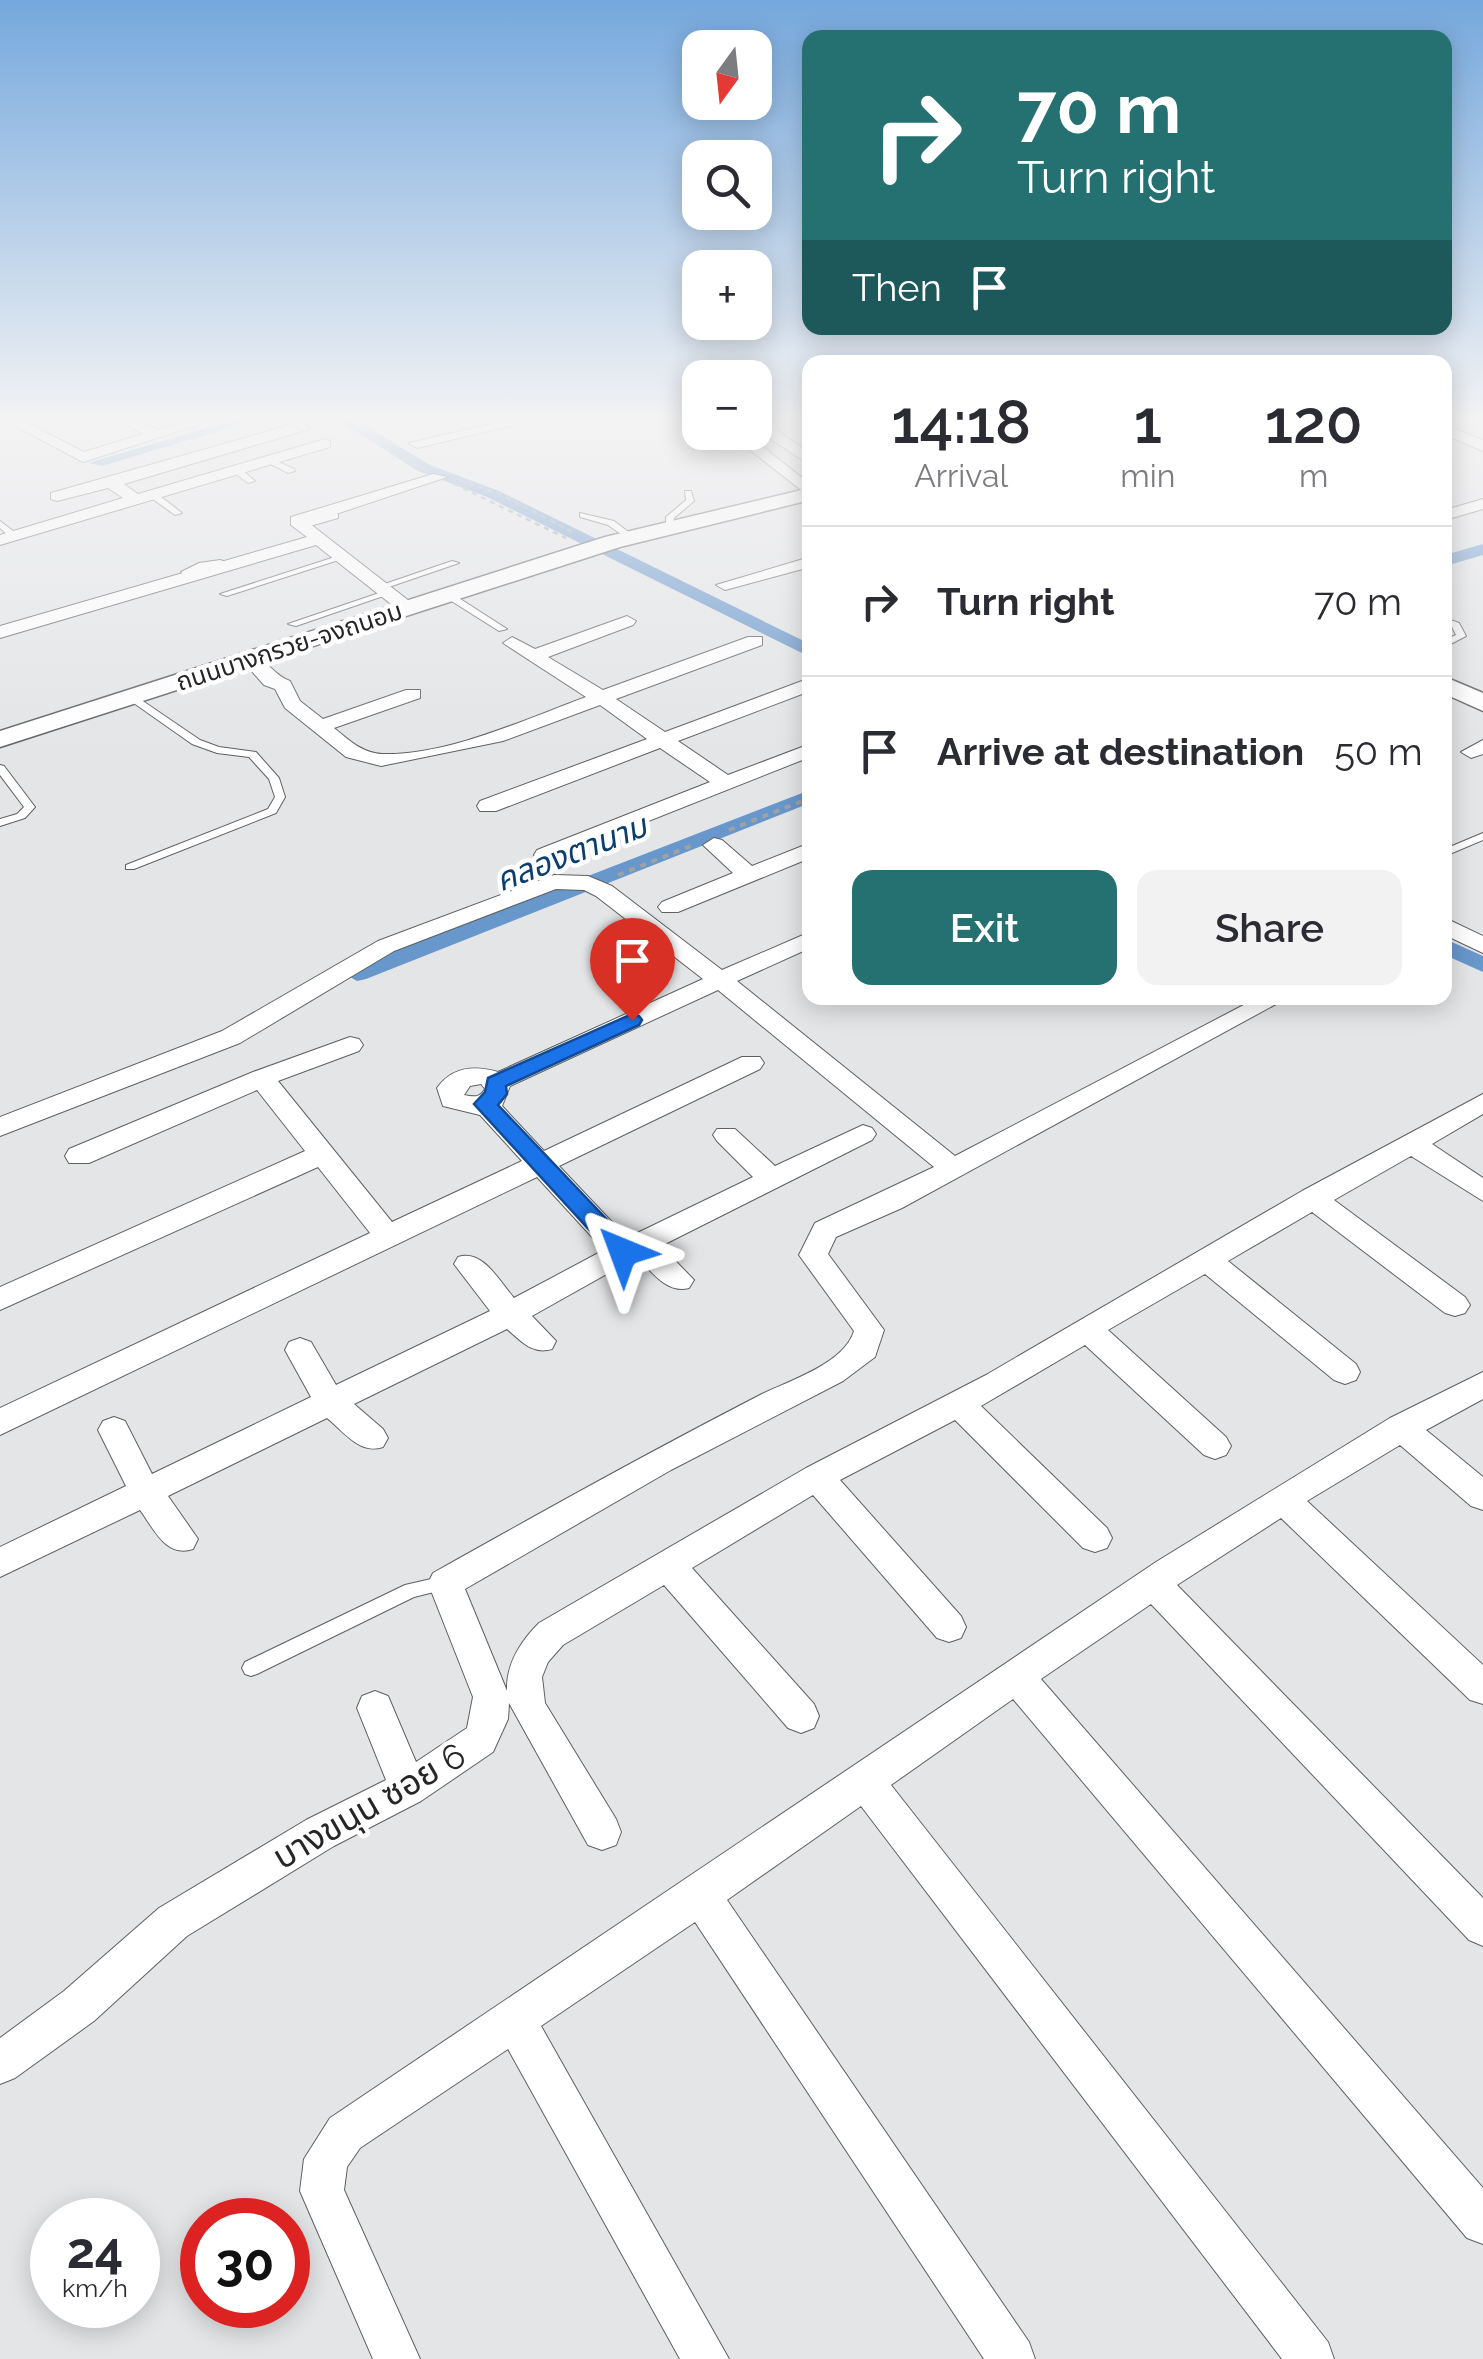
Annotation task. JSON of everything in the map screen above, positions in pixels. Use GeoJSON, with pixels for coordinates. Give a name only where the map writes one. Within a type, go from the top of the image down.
{"type":"FeatureCollection","features":[{"type":"Feature","properties":{"kind":"street"},"geometry":{"type":"LineString","coordinates":[[308,528],[392,596]]}},
{"type":"Feature","properties":{"kind":"street","name":"ถนนบางกรวย-จงถนอม"},"geometry":{"type":"LineString","coordinates":[[0,738],[258,656],[392,596],[448,595],[668,528]]}},
{"type":"Feature","properties":{"kind":"street"},"geometry":{"type":"LineString","coordinates":[[0,632],[322,538]]}},
{"type":"Feature","properties":{"kind":"street"},"geometry":{"type":"LineString","coordinates":[[726,586],[802,564]]}},
{"type":"Feature","properties":{"kind":"street"},"geometry":{"type":"LineString","coordinates":[[533,656],[627,621]]}},
{"type":"Feature","properties":{"kind":"street"},"geometry":{"type":"LineString","coordinates":[[507,636],[725,783]]}},
{"type":"Feature","properties":{"kind":"street"},"geometry":{"type":"LineString","coordinates":[[258,656],[271,681],[282,686],[292,704],[352,753],[382,760],[496,737],[756,641]]}},
{"type":"Feature","properties":{"kind":"street"},"geometry":{"type":"LineString","coordinates":[[488,806],[802,687]]}},
{"type":"Feature","properties":{"kind":"street"},"geometry":{"type":"LineString","coordinates":[[1452,687],[1483,702]]}},
{"type":"Feature","properties":{"kind":"street"},"geometry":{"type":"LineString","coordinates":[[321,726],[413,694]]}},
{"type":"Feature","properties":{"kind":"street"},"geometry":{"type":"LineString","coordinates":[[545,855],[802,753]]}},
{"type":"Feature","properties":{"kind":"street"},"geometry":{"type":"LineString","coordinates":[[714,845],[749,875]]}},
{"type":"Feature","properties":{"kind":"street"},"geometry":{"type":"LineString","coordinates":[[670,906],[802,853]]}},
{"type":"Feature","properties":{"kind":"street"},"geometry":{"type":"LineString","coordinates":[[0,1127],[230,1037],[386,946],[554,882],[588,883],[604,891],[811,1050],[951,1167]]}},
{"type":"Feature","properties":{"kind":"street"},"geometry":{"type":"LineString","coordinates":[[1452,929],[1483,946]]}},
{"type":"Feature","properties":{"kind":"street"},"geometry":{"type":"LineString","coordinates":[[679,1280],[632,1248],[538,1164],[490,1093],[802,943]]}},
{"type":"Feature","properties":{"kind":"street"},"geometry":{"type":"LineString","coordinates":[[445,1583],[660,1461],[832,1373],[864,1349],[869,1330],[813,1255],[824,1230],[892,1201],[1262,1005]]}},
{"type":"Feature","properties":{"kind":"street"},"geometry":{"type":"LineString","coordinates":[[79,1156],[350,1045]]}},
{"type":"Feature","properties":{"kind":"street"},"geometry":{"type":"LineString","coordinates":[[0,1422],[751,1063]]}},
{"type":"Feature","properties":{"kind":"street"},"geometry":{"type":"LineString","coordinates":[[262,1078],[389,1238]]}},
{"type":"Feature","properties":{"kind":"street"},"geometry":{"type":"LineString","coordinates":[[602,1832],[528,1708],[523,1690],[525,1664],[552,1634],[817,1476],[960,1404],[1483,1103]]}},
{"type":"Feature","properties":{"kind":"street"},"geometry":{"type":"LineString","coordinates":[[0,1563],[510,1314],[632,1248],[863,1134]]}},
{"type":"Feature","properties":{"kind":"street"},"geometry":{"type":"LineString","coordinates":[[726,1135],[772,1179]]}},
{"type":"Feature","properties":{"kind":"street"},"geometry":{"type":"LineString","coordinates":[[1411,1143],[1483,1191]]}},
{"type":"Feature","properties":{"kind":"street"},"geometry":{"type":"LineString","coordinates":[[0,1299],[324,1153]]}},
{"type":"Feature","properties":{"kind":"street"},"geometry":{"type":"LineString","coordinates":[[1312,1198],[1455,1305]]}},
{"type":"Feature","properties":{"kind":"street"},"geometry":{"type":"LineString","coordinates":[[1208,1260],[1345,1372]]}},
{"type":"Feature","properties":{"kind":"street"},"geometry":{"type":"LineString","coordinates":[[468,1264],[510,1314],[541,1341]]}},
{"type":"Feature","properties":{"kind":"street"},"geometry":{"type":"LineString","coordinates":[[1087,1328],[1216,1446]]}},
{"type":"Feature","properties":{"kind":"street"},"geometry":{"type":"LineString","coordinates":[[300,1350],[329,1401],[372,1438]]}},
{"type":"Feature","properties":{"kind":"street"},"geometry":{"type":"LineString","coordinates":[[398,2359],[322,2191],[326,2159],[345,2133],[865,1782],[1015,1675],[1283,1499],[1400,1427],[1483,1384]]}},
{"type":"Feature","properties":{"kind":"street"},"geometry":{"type":"LineString","coordinates":[[960,1404],[1095,1538]]}},
{"type":"Feature","properties":{"kind":"street"},"geometry":{"type":"LineString","coordinates":[[1400,1427],[1483,1496]]}},
{"type":"Feature","properties":{"kind":"street"},"geometry":{"type":"LineString","coordinates":[[114,1430],[146,1491],[181,1539]]}},
{"type":"Feature","properties":{"kind":"street"},"geometry":{"type":"LineString","coordinates":[[817,1476],[949,1627]]}},
{"type":"Feature","properties":{"kind":"street"},"geometry":{"type":"LineString","coordinates":[[1283,1499],[1483,1688]]}},
{"type":"Feature","properties":{"kind":"street"},"geometry":{"type":"LineString","coordinates":[[666,1563],[801,1716]]}},
{"type":"Feature","properties":{"kind":"street","name":"บางขนุน ซอย 6"},"geometry":{"type":"LineString","coordinates":[[0,2063],[79,2006],[173,1922],[470,1750],[486,1731],[491,1697],[445,1583]]}},
{"type":"Feature","properties":{"kind":"street"},"geometry":{"type":"LineString","coordinates":[[1154,1584],[1483,1926]]}},
{"type":"Feature","properties":{"kind":"street"},"geometry":{"type":"LineString","coordinates":[[1015,1675],[1483,2222]]}},
{"type":"Feature","properties":{"kind":"street"},"geometry":{"type":"LineString","coordinates":[[376,1708],[408,1788]]}},
{"type":"Feature","properties":{"kind":"street"},"geometry":{"type":"LineString","coordinates":[[865,1782],[1310,2359]]}},
{"type":"Feature","properties":{"kind":"street"},"geometry":{"type":"LineString","coordinates":[[699,1893],[1012,2359]]}},
{"type":"Feature","properties":{"kind":"street"},"geometry":{"type":"LineString","coordinates":[[515,2020],[706,2359]]}},
{"type":"Feature","properties":{"kind":"lane"},"geometry":{"type":"LineString","coordinates":[[616,528],[625,538]]}},
{"type":"Feature","properties":{"kind":"lane"},"geometry":{"type":"LineString","coordinates":[[193,553],[205,564]]}},
{"type":"Feature","properties":{"kind":"lane"},"geometry":{"type":"LineString","coordinates":[[224,594],[344,557]]}},
{"type":"Feature","properties":{"kind":"lane"},"geometry":{"type":"LineString","coordinates":[[190,577],[186,572],[205,564],[223,561],[232,565]]}},
{"type":"Feature","properties":{"kind":"lane"},"geometry":{"type":"LineString","coordinates":[[293,624],[392,596],[455,563]]}},
{"type":"Feature","properties":{"kind":"lane"},"geometry":{"type":"LineString","coordinates":[[448,595],[507,636]]}},
{"type":"Feature","properties":{"kind":"lane"},"geometry":{"type":"LineString","coordinates":[[1452,624],[1461,636],[1452,640]]}},
{"type":"Feature","properties":{"kind":"lane"},"geometry":{"type":"LineString","coordinates":[[130,868],[272,811],[280,797],[274,778],[252,754],[217,750],[196,742],[131,697]]}},
{"type":"Feature","properties":{"kind":"lane"},"geometry":{"type":"LineString","coordinates":[[0,768],[30,807],[21,816],[0,824]]}},
{"type":"Feature","properties":{"kind":"lane"},"geometry":{"type":"LineString","coordinates":[[1452,850],[1483,836]]}},
{"type":"Feature","properties":{"kind":"lane"},"geometry":{"type":"LineString","coordinates":[[251,1668],[398,1596],[445,1583]]}},
{"type":"Feature","properties":{"kind":"path"},"geometry":{"type":"LineString","coordinates":[[546,528],[575,543],[569,549],[580,553]]}},
{"type":"Feature","properties":{"kind":"path"},"geometry":{"type":"LineString","coordinates":[[566,528],[581,536],[608,534],[625,538]]}},
{"type":"Feature","properties":{"kind":"waterway"},"geometry":{"type":"LineString","coordinates":[[562,528],[802,647]]}},
{"type":"Feature","properties":{"kind":"waterway","name":"คลองตานาม"},"geometry":{"type":"LineString","coordinates":[[1452,559],[1483,549]]}},
{"type":"Feature","properties":{"kind":"waterway","name":"คลองตานาม"},"geometry":{"type":"LineString","coordinates":[[357,974],[802,799]]}},
{"type":"Feature","properties":{"kind":"waterway"},"geometry":{"type":"LineString","coordinates":[[1452,950],[1483,965]]}},
{"type":"Feature","properties":{"kind":"route"},"geometry":{"type":"LineString","coordinates":[[623,1252],[485,1104],[496,1094],[495,1082],[632,1020]]}}]}
